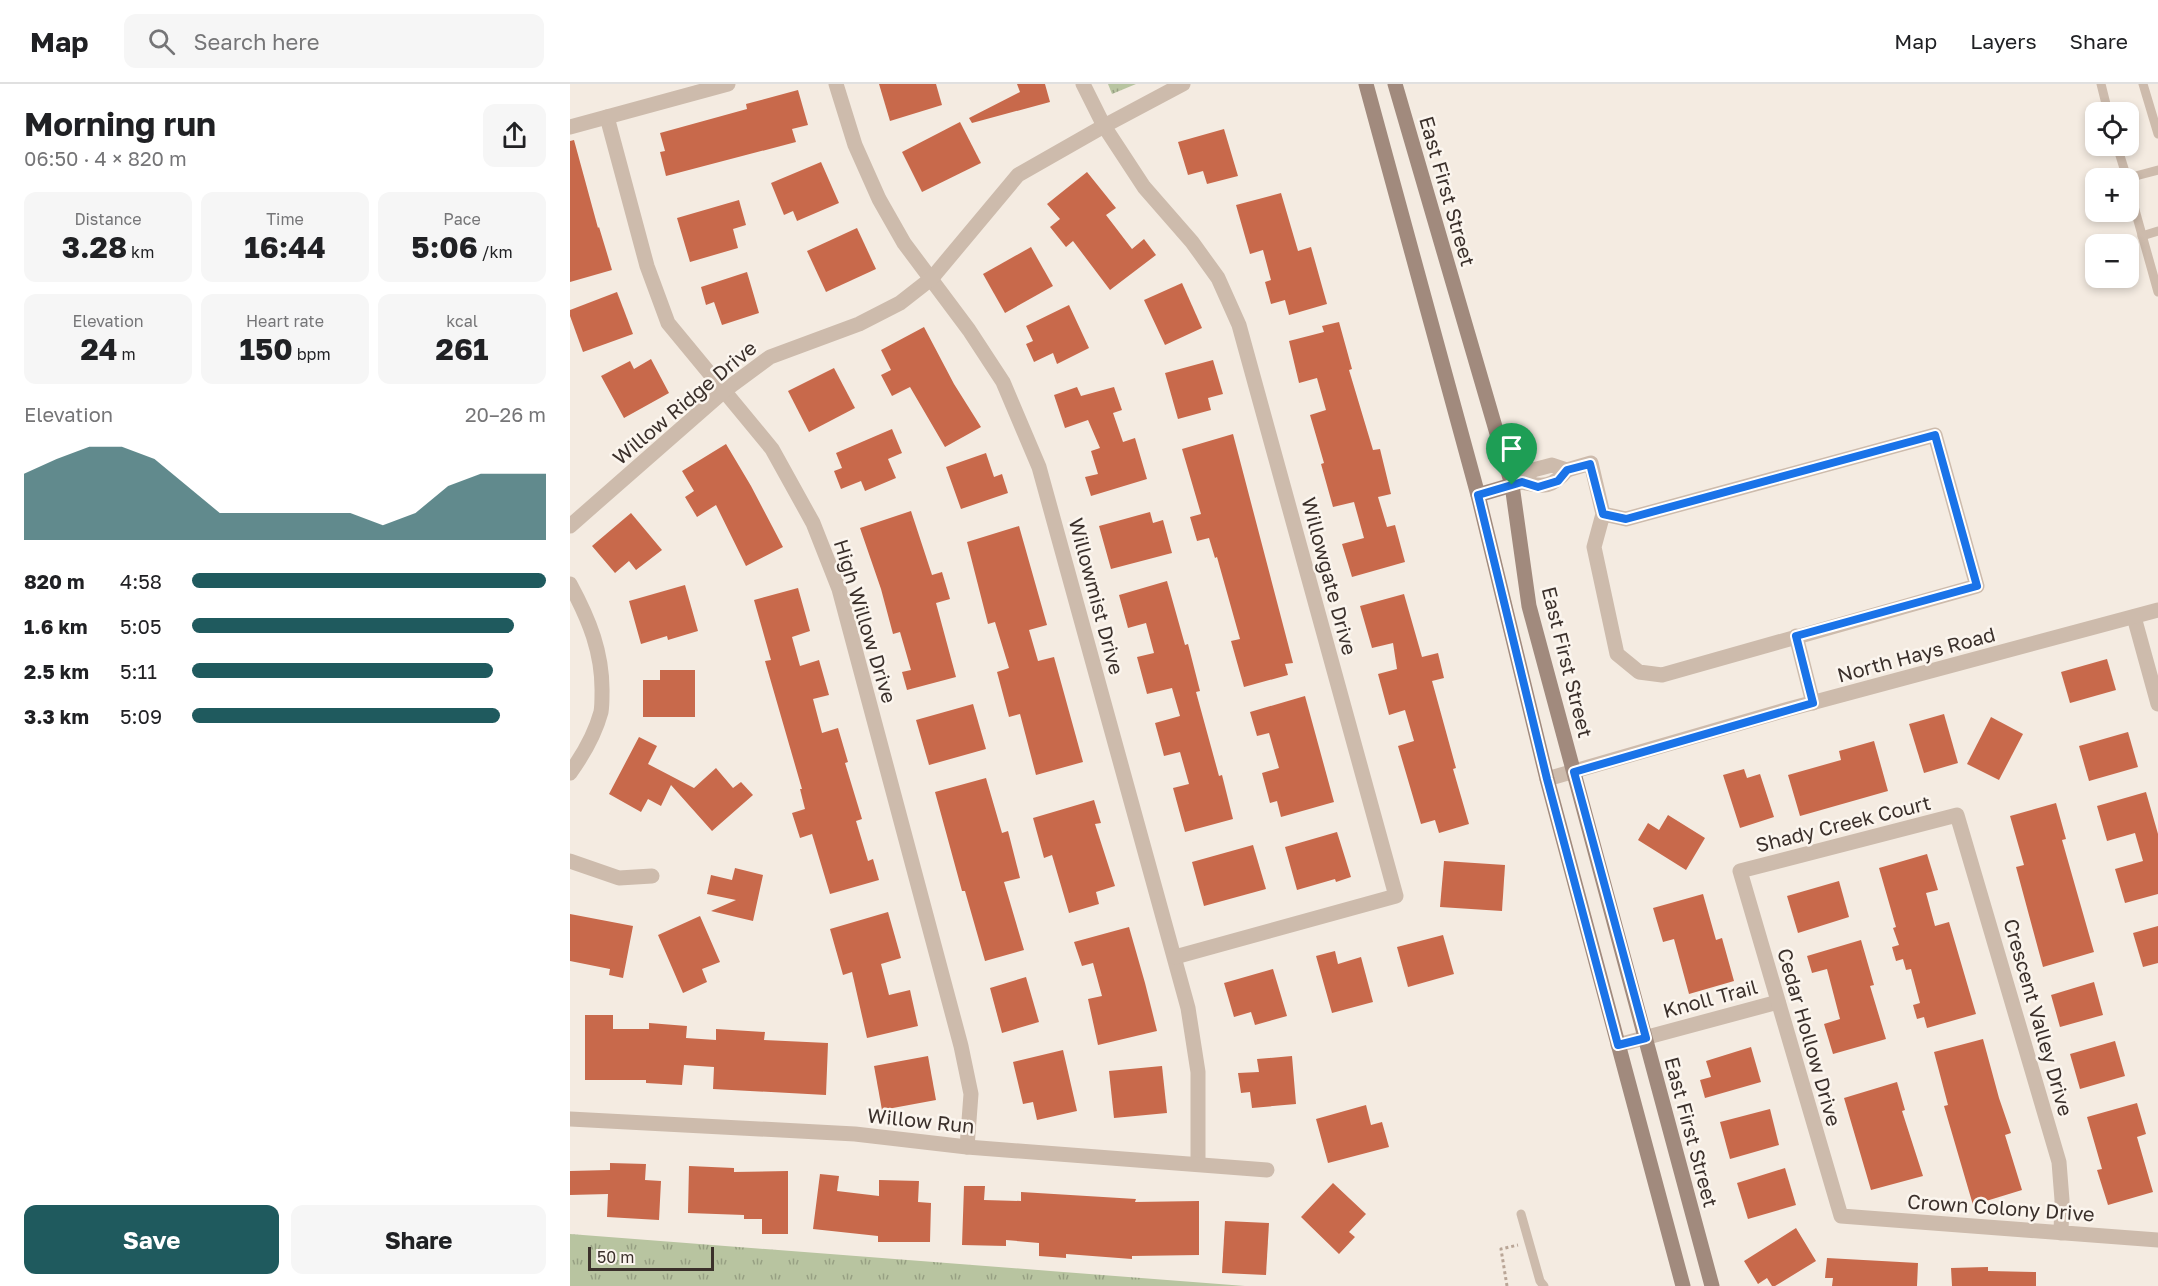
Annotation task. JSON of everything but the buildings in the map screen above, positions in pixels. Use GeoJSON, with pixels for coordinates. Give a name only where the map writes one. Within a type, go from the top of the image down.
{"type":"FeatureCollection","features":[{"type":"Feature","properties":{"kind":"main road"},"geometry":{"type":"LineString","coordinates":[[1366,84],[1478,495],[1547,779],[1683,1286]]}},
{"type":"Feature","properties":{"kind":"main road","name":"East First Street"},"geometry":{"type":"LineString","coordinates":[[1395,84],[1517,484],[1529,606],[1711,1286]]}},
{"type":"Feature","properties":{"kind":"main road"},"geometry":{"type":"LineString","coordinates":[[1478,495],[1517,484]]}},
{"type":"Feature","properties":{"kind":"street"},"geometry":{"type":"LineString","coordinates":[[570,127],[728,84]]}},
{"type":"Feature","properties":{"kind":"street","name":"Willowmist Drive"},"geometry":{"type":"LineString","coordinates":[[836,84],[855,145],[879,199],[904,243],[932,278],[1003,382],[1039,467],[1188,1008],[1198,1072],[1198,1163]]}},
{"type":"Feature","properties":{"kind":"street","name":"Willowgate Drive"},"geometry":{"type":"LineString","coordinates":[[1083,84],[1104,126],[1144,188],[1192,242],[1218,278],[1239,325],[1396,896],[1175,957]]}},
{"type":"Feature","properties":{"kind":"street","name":"Willow Ridge Drive"},"geometry":{"type":"LineString","coordinates":[[570,526],[724,391],[770,357],[859,324],[900,303],[932,278],[1018,175],[1183,84]]}},
{"type":"Feature","properties":{"kind":"street","name":"High Willow Drive"},"geometry":{"type":"LineString","coordinates":[[607,117],[647,266],[668,322],[772,449],[813,523],[839,589],[961,1046],[970,1094],[967,1147]]}},
{"type":"Feature","properties":{"kind":"street"},"geometry":{"type":"LineString","coordinates":[[1517,484],[1533,470],[1552,465],[1567,470],[1590,464],[1603,514],[1594,547],[1617,654],[1639,672],[1662,675],[1977,586],[1935,435],[1626,519],[1603,514]]}},
{"type":"Feature","properties":{"kind":"street"},"geometry":{"type":"LineString","coordinates":[[570,585],[582,606],[594,636],[602,673],[601,710],[585,752],[570,773]]}},
{"type":"Feature","properties":{"kind":"street","name":"North Hays Road"},"geometry":{"type":"LineString","coordinates":[[1547,779],[1813,703],[2158,610]]}},
{"type":"Feature","properties":{"kind":"street"},"geometry":{"type":"LineString","coordinates":[[2134,617],[2158,704]]}},
{"type":"Feature","properties":{"kind":"street"},"geometry":{"type":"LineString","coordinates":[[1796,636],[1813,703]]}},
{"type":"Feature","properties":{"kind":"street","name":"Shady Creek Court"},"geometry":{"type":"LineString","coordinates":[[1740,871],[1957,815]]}},
{"type":"Feature","properties":{"kind":"street","name":"Crescent Valley Drive"},"geometry":{"type":"LineString","coordinates":[[1957,815],[2059,1162],[2062,1200],[2061,1233]]}},
{"type":"Feature","properties":{"kind":"street"},"geometry":{"type":"LineString","coordinates":[[570,861],[619,878],[652,876]]}},
{"type":"Feature","properties":{"kind":"street","name":"Cedar Hollow Drive"},"geometry":{"type":"LineString","coordinates":[[1740,871],[1841,1216]]}},
{"type":"Feature","properties":{"kind":"street","name":"Knoll Trail"},"geometry":{"type":"LineString","coordinates":[[1618,1045],[1778,1002]]}},
{"type":"Feature","properties":{"kind":"street","name":"Willow Run"},"geometry":{"type":"LineString","coordinates":[[570,1119],[855,1134],[967,1147],[1267,1170]]}},
{"type":"Feature","properties":{"kind":"street","name":"Crown Colony Drive"},"geometry":{"type":"LineString","coordinates":[[1841,1216],[2158,1240]]}},
{"type":"Feature","properties":{"kind":"lane"},"geometry":{"type":"LineString","coordinates":[[2100,84],[2105,102]]}},
{"type":"Feature","properties":{"kind":"lane"},"geometry":{"type":"LineString","coordinates":[[2144,84],[2158,134]]}},
{"type":"Feature","properties":{"kind":"lane"},"geometry":{"type":"LineString","coordinates":[[2139,175],[2158,170]]}},
{"type":"Feature","properties":{"kind":"lane"},"geometry":{"type":"LineString","coordinates":[[2138,222],[2158,292]]}},
{"type":"Feature","properties":{"kind":"lane"},"geometry":{"type":"LineString","coordinates":[[2142,236],[2158,231]]}},
{"type":"Feature","properties":{"kind":"lane"},"geometry":{"type":"LineString","coordinates":[[1521,1214],[1540,1281],[1544,1286]]}},
{"type":"Feature","properties":{"kind":"path"},"geometry":{"type":"LineString","coordinates":[[1507,1286],[1501,1248],[1529,1243]]}},
{"type":"Feature","properties":{"kind":"green space"},"geometry":{"type":"Polygon","coordinates":[[[1108,84],[1136,84],[1112,94],[1108,84]]]}},
{"type":"Feature","properties":{"kind":"green space"},"geometry":{"type":"Polygon","coordinates":[[[570,1234],[1245,1286],[570,1286],[570,1234]]]}},
{"type":"Feature","properties":{"kind":"route"},"geometry":{"type":"LineString","coordinates":[[1935,435],[1977,586],[1796,636],[1813,703],[1574,772],[1646,1038],[1618,1045],[1547,779],[1478,495],[1512,485],[1522,482],[1538,487],[1558,481],[1567,470],[1590,464],[1603,514],[1626,519],[1935,435]]}}]}
